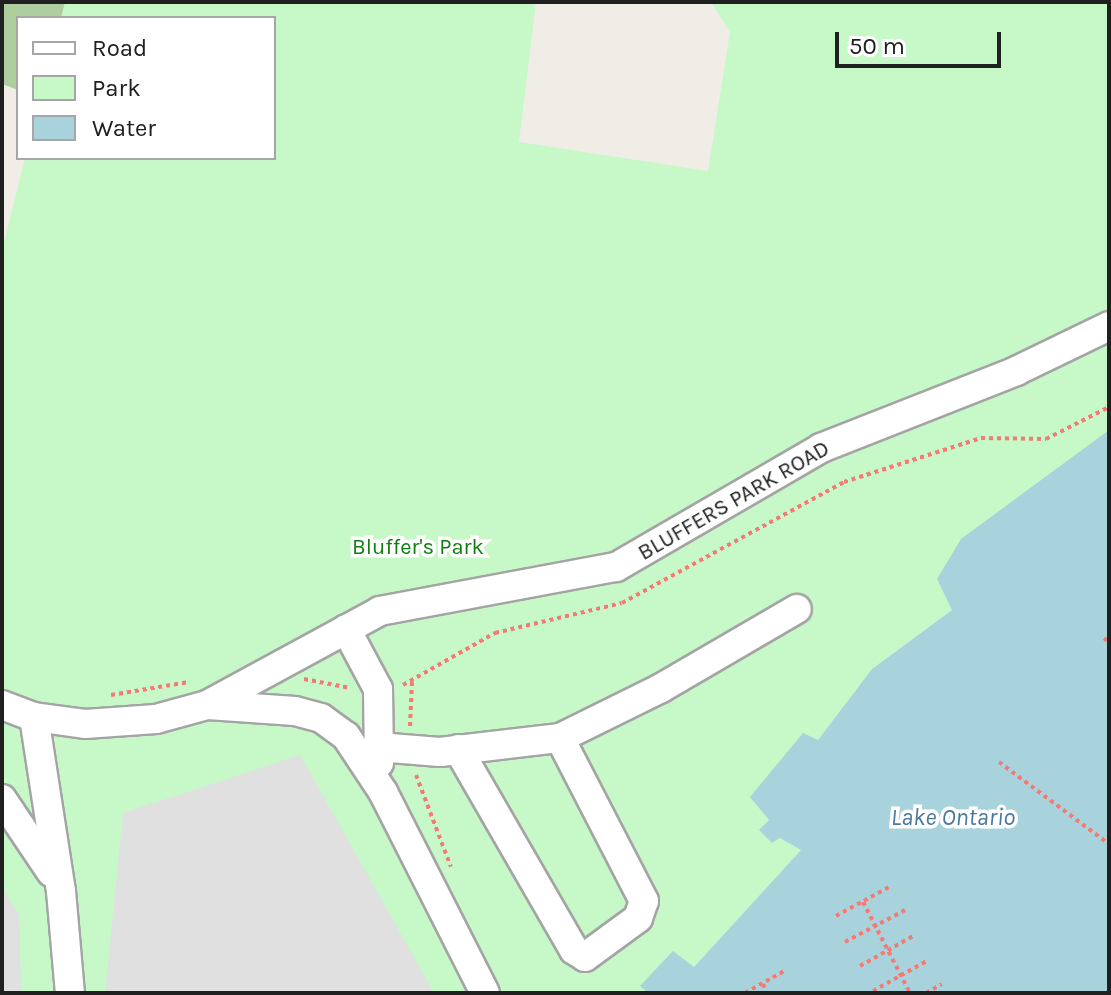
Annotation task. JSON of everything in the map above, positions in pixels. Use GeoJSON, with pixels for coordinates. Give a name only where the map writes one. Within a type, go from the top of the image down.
{"type":"FeatureCollection","features":[{"type":"Feature","properties":{"kind":"street","name":"BLUFFERS PARK ROAD"},"geometry":{"type":"LineString","coordinates":[[2,705],[34,717],[100,725],[156,719],[201,693],[380,611],[413,601],[591,576],[616,567],[821,448],[1016,371],[1109,326]]}},
{"type":"Feature","properties":{"kind":"street"},"geometry":{"type":"LineString","coordinates":[[378,747],[412,753],[560,738],[661,688],[797,609]]}},
{"type":"Feature","properties":{"kind":"street","name":"BLUFFERS PARK ROAD"},"geometry":{"type":"LineString","coordinates":[[346,629],[374,677],[383,792]]}},
{"type":"Feature","properties":{"kind":"street","name":"BLUFFERS PARK ROAD"},"geometry":{"type":"LineString","coordinates":[[201,693],[321,718],[346,736],[383,792],[485,993]]}},
{"type":"Feature","properties":{"kind":"street"},"geometry":{"type":"LineString","coordinates":[[34,717],[61,891],[70,993]]}},
{"type":"Feature","properties":{"kind":"street"},"geometry":{"type":"LineString","coordinates":[[458,749],[574,950],[585,957],[638,918],[644,901],[560,738]]}},
{"type":"Feature","properties":{"kind":"street"},"geometry":{"type":"LineString","coordinates":[[2,799],[34,840],[61,891]]}},
{"type":"Feature","properties":{"kind":"path"},"geometry":{"type":"LineString","coordinates":[[393,687],[412,682],[495,633],[622,603],[844,482],[981,438],[1046,439],[1109,407]]}},
{"type":"Feature","properties":{"kind":"path"},"geometry":{"type":"LineString","coordinates":[[1104,638],[1109,643]]}},
{"type":"Feature","properties":{"kind":"path"},"geometry":{"type":"LineString","coordinates":[[298,677],[363,690]]}},
{"type":"Feature","properties":{"kind":"path"},"geometry":{"type":"LineString","coordinates":[[410,737],[412,682]]}},
{"type":"Feature","properties":{"kind":"path"},"geometry":{"type":"LineString","coordinates":[[96,700],[201,693]]}},
{"type":"Feature","properties":{"kind":"path"},"geometry":{"type":"LineString","coordinates":[[999,762],[1109,844]]}},
{"type":"Feature","properties":{"kind":"path"},"geometry":{"type":"LineString","coordinates":[[836,916],[889,887]]}},
{"type":"Feature","properties":{"kind":"path"},"geometry":{"type":"LineString","coordinates":[[863,902],[910,993]]}},
{"type":"Feature","properties":{"kind":"path"},"geometry":{"type":"LineString","coordinates":[[845,942],[907,909]]}},
{"type":"Feature","properties":{"kind":"path"},"geometry":{"type":"LineString","coordinates":[[860,966],[915,935]]}},
{"type":"Feature","properties":{"kind":"path"},"geometry":{"type":"LineString","coordinates":[[873,991],[927,961]]}},
{"type":"Feature","properties":{"kind":"path"},"geometry":{"type":"LineString","coordinates":[[745,993],[784,971]]}},
{"type":"Feature","properties":{"kind":"path"},"geometry":{"type":"LineString","coordinates":[[763,984],[767,993]]}},
{"type":"Feature","properties":{"kind":"path"},"geometry":{"type":"LineString","coordinates":[[926,993],[942,984]]}},
{"type":"Feature","properties":{"kind":"green space"},"geometry":{"type":"Polygon","coordinates":[[[2,2],[295,2],[276,16],[16,16],[16,89],[2,84],[2,2]]]}},
{"type":"Feature","properties":{"kind":"green space","name":"Bluffer's Park"},"geometry":{"type":"Polygon","coordinates":[[[65,2],[536,2],[519,142],[708,171],[730,32],[711,2],[1109,2],[1109,430],[953,609],[872,669],[817,741],[751,798],[769,820],[759,831],[772,843],[780,838],[801,850],[694,967],[641,987],[648,993],[2,993],[2,250],[24,160],[276,160],[276,16],[62,16],[65,2]]]}},
{"type":"Feature","properties":{"kind":"shaded area"},"geometry":{"type":"Polygon","coordinates":[[[300,755],[434,993],[105,993],[123,813],[300,755]]]}},
{"type":"Feature","properties":{"kind":"shaded area"},"geometry":{"type":"Polygon","coordinates":[[[2,887],[19,915],[21,993],[2,993],[2,887]]]}},
{"type":"Feature","properties":{"kind":"water","name":"Lake Ontario"},"geometry":{"type":"Polygon","coordinates":[[[1109,430],[1109,993],[648,993],[640,986],[673,951],[694,967],[801,850],[780,838],[772,843],[759,830],[769,820],[750,797],[803,733],[818,740],[872,669],[952,610],[937,579],[961,539],[1109,430]]]}}]}
